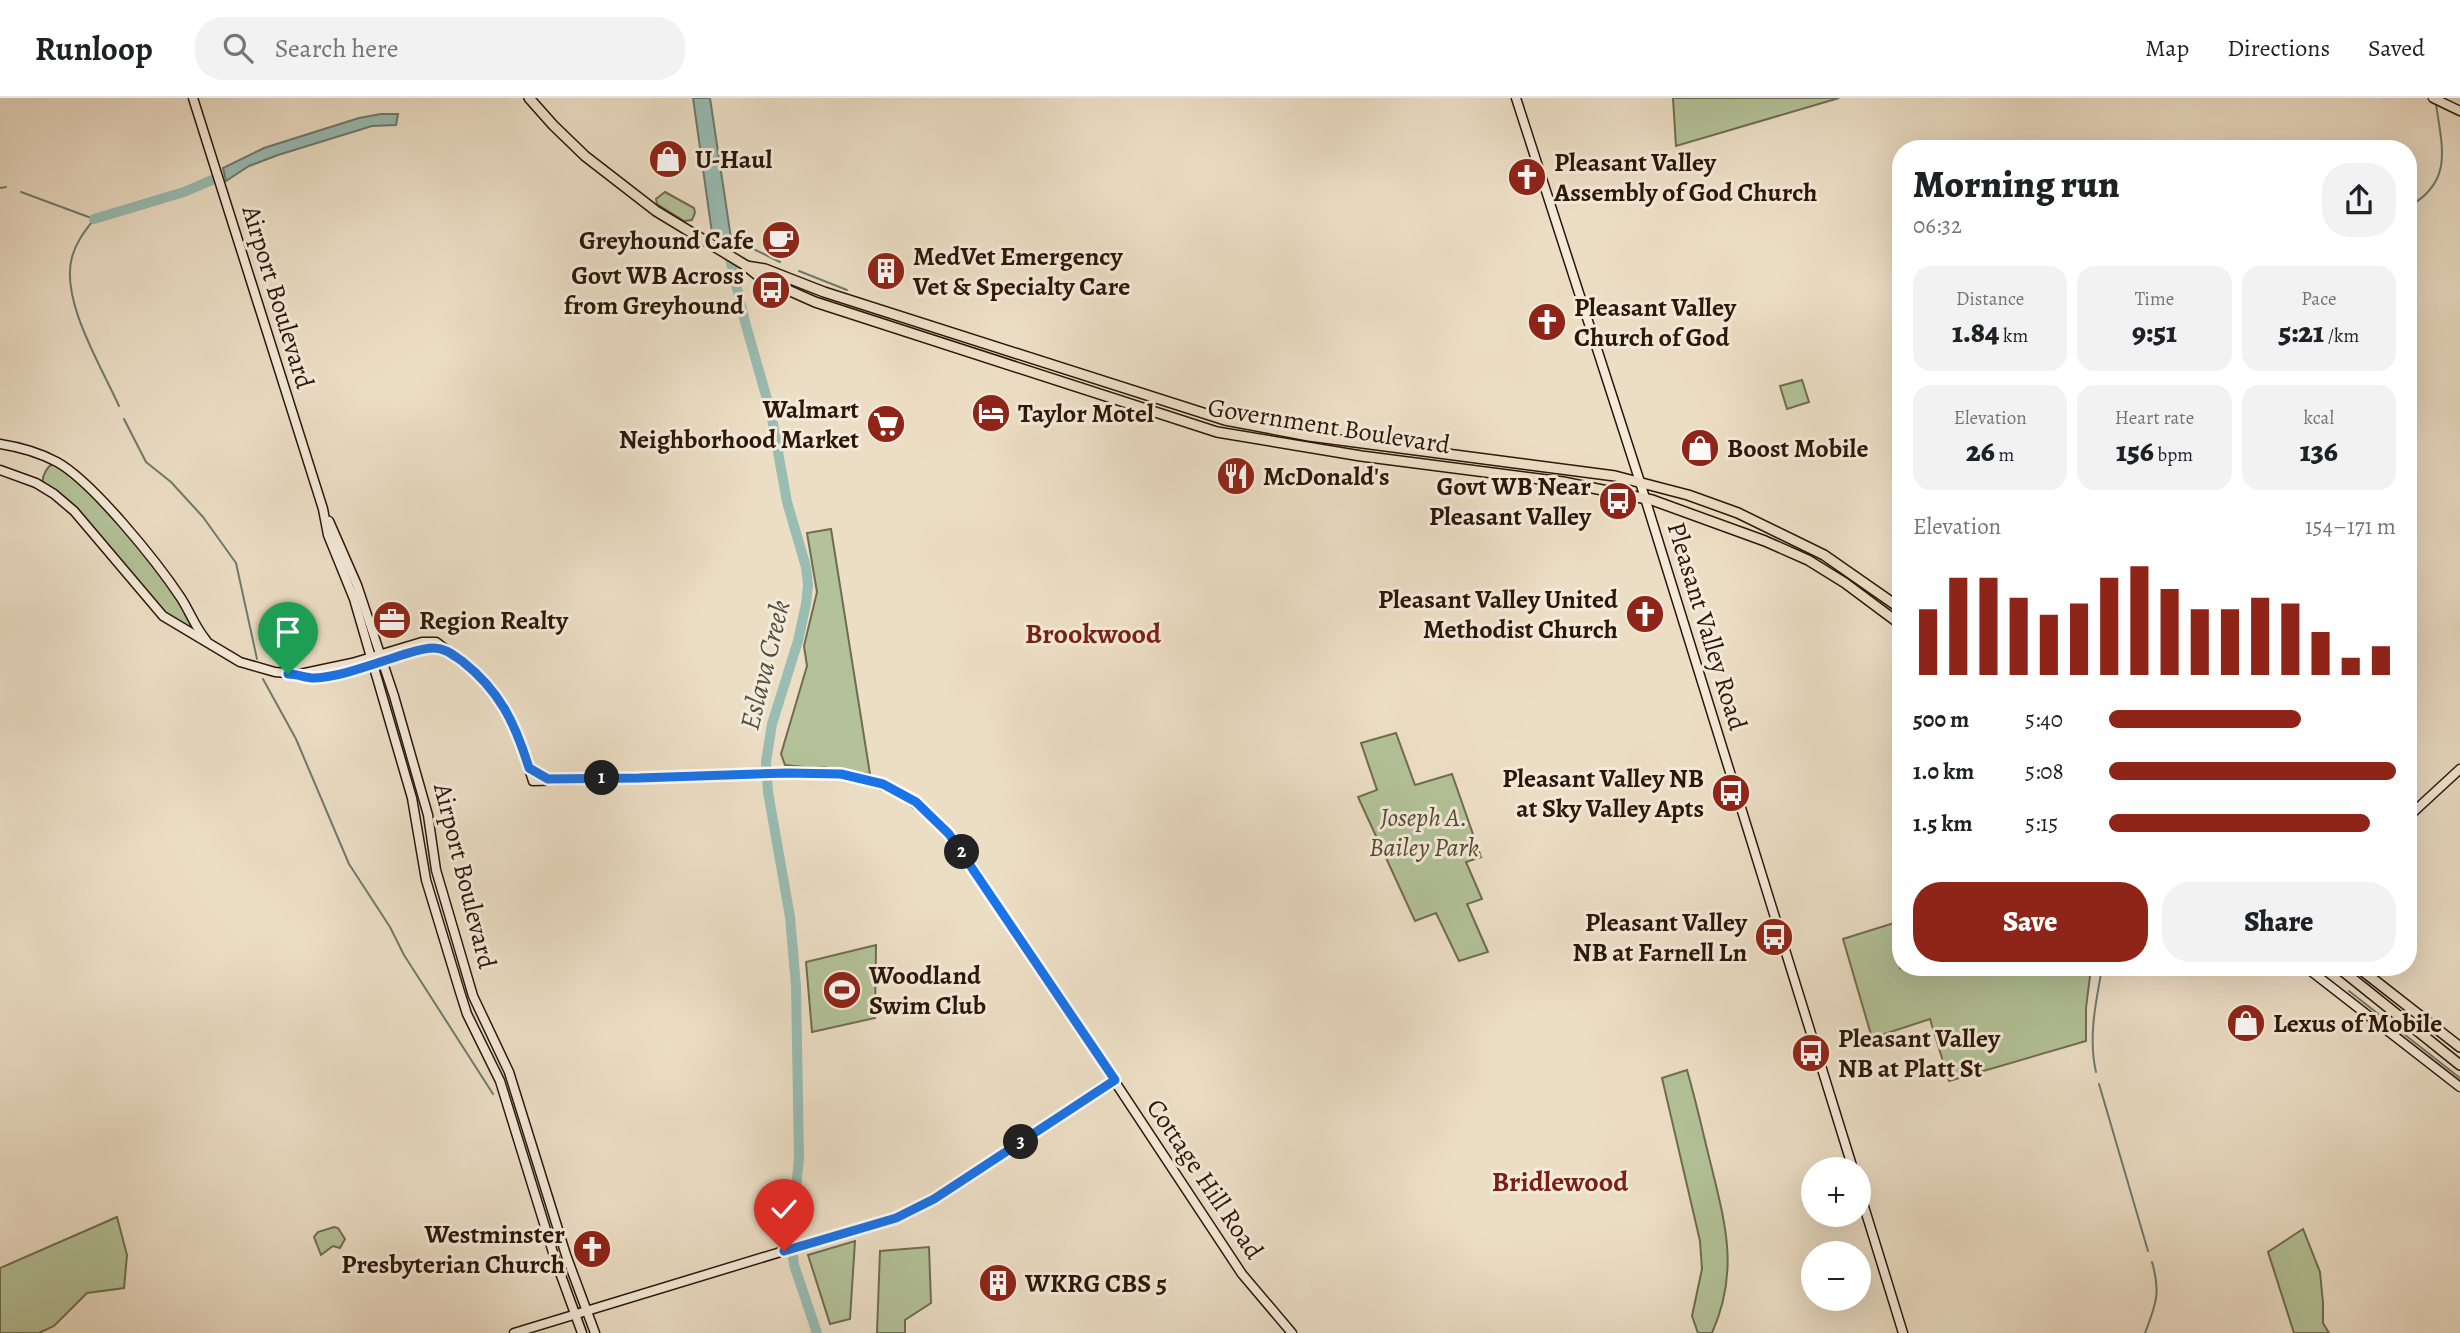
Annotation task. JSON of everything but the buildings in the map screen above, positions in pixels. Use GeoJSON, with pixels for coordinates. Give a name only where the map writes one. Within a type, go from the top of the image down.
{"type":"FeatureCollection","features":[{"type":"Feature","properties":{"kind":"main road","name":"Government Boulevard"},"geometry":{"type":"LineString","coordinates":[[529,98],[553,125],[612,178],[659,213],[745,265],[761,278],[815,302],[1217,432],[1361,456],[1563,482],[1645,498],[1701,516],[1808,560],[1845,583],[1892,618]]}},
{"type":"Feature","properties":{"kind":"main road","name":"Government Boulevard"},"geometry":{"type":"LineString","coordinates":[[745,265],[765,269],[836,296],[1225,420],[1298,434],[1577,471],[1640,482],[1688,495],[1738,513],[1801,543],[1856,575],[1892,602]]}},
{"type":"Feature","properties":{"kind":"main road"},"geometry":{"type":"LineString","coordinates":[[2349,976],[2460,1065]]}},
{"type":"Feature","properties":{"kind":"main road"},"geometry":{"type":"LineString","coordinates":[[2369,976],[2460,1047]]}},
{"type":"Feature","properties":{"kind":"street","name":"Airport Boulevard"},"geometry":{"type":"LineString","coordinates":[[193,98],[323,509],[328,535],[354,599],[412,798],[426,880],[460,992],[467,1014],[499,1082],[555,1259],[582,1333]]}},
{"type":"Feature","properties":{"kind":"street","name":"Pleasant Valley Road"},"geometry":{"type":"LineString","coordinates":[[1516,98],[1640,482],[1849,1157]]}},
{"type":"Feature","properties":{"kind":"street"},"geometry":{"type":"LineString","coordinates":[[2437,100],[2460,111]]}},
{"type":"Feature","properties":{"kind":"street"},"geometry":{"type":"LineString","coordinates":[[1,444],[48,458],[81,480],[145,550],[178,593],[197,629],[210,645]]}},
{"type":"Feature","properties":{"kind":"street"},"geometry":{"type":"LineString","coordinates":[[0,470],[36,484],[64,501],[158,611],[170,622],[233,659],[312,679],[427,648],[439,648],[449,652],[477,673],[509,713],[529,768],[548,779]]}},
{"type":"Feature","properties":{"kind":"street","name":"Airport Boulevard"},"geometry":{"type":"LineString","coordinates":[[323,509],[354,576],[382,658],[421,787],[436,870],[473,996],[509,1072],[566,1255],[595,1333]]}},
{"type":"Feature","properties":{"kind":"street","name":"Cottage Hill Road"},"geometry":{"type":"LineString","coordinates":[[529,768],[533,780],[824,772],[872,780],[916,802],[949,834],[967,858],[1242,1274],[1292,1333]]}},
{"type":"Feature","properties":{"kind":"street"},"geometry":{"type":"LineString","coordinates":[[2417,809],[2460,769]]}},
{"type":"Feature","properties":{"kind":"street"},"geometry":{"type":"LineString","coordinates":[[2317,976],[2460,1087]]}},
{"type":"Feature","properties":{"kind":"street"},"geometry":{"type":"LineString","coordinates":[[514,1333],[909,1213],[941,1195],[1115,1080]]}},
{"type":"Feature","properties":{"kind":"street"},"geometry":{"type":"LineString","coordinates":[[1870,1227],[1903,1333]]}},
{"type":"Feature","properties":{"kind":"green space"},"geometry":{"type":"Polygon","coordinates":[[[1673,98],[1839,98],[1676,146],[1673,98]]]}},
{"type":"Feature","properties":{"kind":"green space"},"geometry":{"type":"Polygon","coordinates":[[[665,192],[694,208],[692,220],[684,221],[657,204],[656,199],[665,192]]]}},
{"type":"Feature","properties":{"kind":"green space"},"geometry":{"type":"Polygon","coordinates":[[[1802,380],[1809,402],[1787,409],[1780,386],[1802,380]]]}},
{"type":"Feature","properties":{"kind":"green space"},"geometry":{"type":"Polygon","coordinates":[[[53,464],[87,490],[132,539],[176,596],[191,626],[188,628],[168,617],[74,507],[43,484],[45,472],[53,464]]]}},
{"type":"Feature","properties":{"kind":"green space"},"geometry":{"type":"Polygon","coordinates":[[[831,529],[870,774],[785,765],[781,754],[807,666],[804,646],[817,592],[807,533],[831,529]]]}},
{"type":"Feature","properties":{"kind":"green space","name":"Joseph A. Bailey Park"},"geometry":{"type":"Polygon","coordinates":[[[1396,733],[1415,785],[1452,774],[1481,857],[1466,862],[1482,899],[1467,904],[1488,952],[1459,961],[1436,913],[1415,921],[1358,797],[1377,790],[1361,743],[1396,733]]]}},
{"type":"Feature","properties":{"kind":"green space"},"geometry":{"type":"Polygon","coordinates":[[[1892,924],[1892,976],[2090,976],[2086,1041],[1949,1081],[1930,1019],[1872,1038],[1843,939],[1892,924]]]}},
{"type":"Feature","properties":{"kind":"green space","name":"Woodland Swim Club"},"geometry":{"type":"Polygon","coordinates":[[[876,945],[875,1018],[812,1032],[806,962],[876,945]]]}},
{"type":"Feature","properties":{"kind":"green space"},"geometry":{"type":"Polygon","coordinates":[[[1687,1070],[1721,1208],[1727,1249],[1725,1290],[1712,1333],[1698,1333],[1692,1316],[1702,1269],[1700,1241],[1662,1078],[1687,1070]]]}},
{"type":"Feature","properties":{"kind":"green space"},"geometry":{"type":"Polygon","coordinates":[[[117,1217],[127,1255],[124,1288],[87,1293],[54,1326],[39,1333],[0,1333],[0,1268],[117,1217]]]}},
{"type":"Feature","properties":{"kind":"green space"},"geometry":{"type":"Polygon","coordinates":[[[338,1228],[345,1239],[340,1248],[333,1246],[321,1255],[314,1237],[318,1232],[338,1228]]]}},
{"type":"Feature","properties":{"kind":"green space"},"geometry":{"type":"Polygon","coordinates":[[[2303,1229],[2320,1272],[2323,1323],[2329,1333],[2294,1333],[2268,1252],[2303,1229]]]}},
{"type":"Feature","properties":{"kind":"green space"},"geometry":{"type":"Polygon","coordinates":[[[855,1241],[850,1319],[830,1324],[808,1255],[855,1241]]]}},
{"type":"Feature","properties":{"kind":"green space"},"geometry":{"type":"Polygon","coordinates":[[[929,1247],[931,1303],[905,1320],[905,1333],[877,1333],[880,1251],[929,1247]]]}},
{"type":"Feature","properties":{"kind":"water"},"geometry":{"type":"Polygon","coordinates":[[[693,98],[710,98],[732,245],[712,233],[693,98]]]}},
{"type":"Feature","properties":{"kind":"water"},"geometry":{"type":"Polygon","coordinates":[[[398,114],[396,125],[372,126],[278,155],[249,166],[226,181],[223,168],[264,148],[359,118],[398,114]]]}},
{"type":"Feature","properties":{"kind":"waterway"},"geometry":{"type":"LineString","coordinates":[[2417,201],[2433,186],[2442,162],[2436,104]]}},
{"type":"Feature","properties":{"kind":"waterway"},"geometry":{"type":"LineString","coordinates":[[94,219],[184,192],[212,180]]}},
{"type":"Feature","properties":{"kind":"waterway"},"geometry":{"type":"LineString","coordinates":[[0,188],[6,187]]}},
{"type":"Feature","properties":{"kind":"waterway"},"geometry":{"type":"LineString","coordinates":[[21,192],[94,219],[78,242],[72,257],[72,293],[84,333],[119,406]]}},
{"type":"Feature","properties":{"kind":"waterway","name":"Eslava Creek"},"geometry":{"type":"LineString","coordinates":[[723,229],[745,322],[771,413],[787,502],[806,567],[808,585],[798,641],[772,724],[766,762],[768,792],[790,917],[796,986],[799,1158],[791,1239],[794,1265],[817,1333]]}},
{"type":"Feature","properties":{"kind":"waterway"},"geometry":{"type":"LineString","coordinates":[[731,238],[780,262]]}},
{"type":"Feature","properties":{"kind":"waterway"},"geometry":{"type":"LineString","coordinates":[[799,271],[847,290]]}},
{"type":"Feature","properties":{"kind":"waterway"},"geometry":{"type":"LineString","coordinates":[[124,419],[146,462],[171,482],[203,517],[236,563],[257,659]]}},
{"type":"Feature","properties":{"kind":"waterway"},"geometry":{"type":"LineString","coordinates":[[263,679],[296,739],[349,864],[493,1094]]}},
{"type":"Feature","properties":{"kind":"waterway"},"geometry":{"type":"LineString","coordinates":[[2096,1072],[2093,1033],[2101,976]]}},
{"type":"Feature","properties":{"kind":"waterway"},"geometry":{"type":"LineString","coordinates":[[2349,991],[2460,1078]]}},
{"type":"Feature","properties":{"kind":"waterway"},"geometry":{"type":"LineString","coordinates":[[2099,1084],[2148,1251]]}},
{"type":"Feature","properties":{"kind":"waterway"},"geometry":{"type":"LineString","coordinates":[[2145,1333],[2156,1298],[2152,1262]]}},
{"type":"Feature","properties":{"kind":"place","name":"U-Haul"},"geometry":{"type":"Point","coordinates":[668,159]}},
{"type":"Feature","properties":{"kind":"place","name":"Pleasant Valley Assembly of God Church"},"geometry":{"type":"Point","coordinates":[1527,177]}},
{"type":"Feature","properties":{"kind":"place","name":"Greyhound Cafe"},"geometry":{"type":"Point","coordinates":[781,240]}},
{"type":"Feature","properties":{"kind":"place","name":"MedVet Emergency Vet & Specialty Care"},"geometry":{"type":"Point","coordinates":[886,271]}},
{"type":"Feature","properties":{"kind":"place","name":"Govt WB Across from Greyhound"},"geometry":{"type":"Point","coordinates":[771,290]}},
{"type":"Feature","properties":{"kind":"place","name":"Pleasant Valley Church of God"},"geometry":{"type":"Point","coordinates":[1547,322]}},
{"type":"Feature","properties":{"kind":"place","name":"Taylor Motel"},"geometry":{"type":"Point","coordinates":[991,413]}},
{"type":"Feature","properties":{"kind":"place","name":"Walmart Neighborhood Market"},"geometry":{"type":"Point","coordinates":[886,424]}},
{"type":"Feature","properties":{"kind":"place","name":"Boost Mobile"},"geometry":{"type":"Point","coordinates":[1700,448]}},
{"type":"Feature","properties":{"kind":"place","name":"McDonald's"},"geometry":{"type":"Point","coordinates":[1236,476]}},
{"type":"Feature","properties":{"kind":"place","name":"Govt WB Near Pleasant Valley"},"geometry":{"type":"Point","coordinates":[1618,501]}},
{"type":"Feature","properties":{"kind":"place","name":"Pleasant Valley United Methodist Church"},"geometry":{"type":"Point","coordinates":[1645,614]}},
{"type":"Feature","properties":{"kind":"place","name":"Region Realty"},"geometry":{"type":"Point","coordinates":[392,620]}},
{"type":"Feature","properties":{"kind":"place","name":"Pleasant Valley NB at Sky Valley Apts"},"geometry":{"type":"Point","coordinates":[1731,793]}},
{"type":"Feature","properties":{"kind":"place","name":"Pleasant Valley NB at Farnell Ln"},"geometry":{"type":"Point","coordinates":[1774,937]}},
{"type":"Feature","properties":{"kind":"place","name":"Woodland Swim Club"},"geometry":{"type":"Point","coordinates":[842,990]}},
{"type":"Feature","properties":{"kind":"place","name":"Lexus of Mobile"},"geometry":{"type":"Point","coordinates":[2246,1023]}},
{"type":"Feature","properties":{"kind":"place","name":"Pleasant Valley NB at Platt St"},"geometry":{"type":"Point","coordinates":[1811,1053]}},
{"type":"Feature","properties":{"kind":"place","name":"Westminster Presbyterian Church"},"geometry":{"type":"Point","coordinates":[592,1249]}},
{"type":"Feature","properties":{"kind":"place","name":"WKRG CBS 5"},"geometry":{"type":"Point","coordinates":[998,1283]}},
{"type":"Feature","properties":{"kind":"district","name":"Brookwood"},"geometry":{"type":"Point","coordinates":[1093,634]}},
{"type":"Feature","properties":{"kind":"district","name":"Bridlewood"},"geometry":{"type":"Point","coordinates":[1560,1182]}},
{"type":"Feature","properties":{"kind":"route"},"geometry":{"type":"LineString","coordinates":[[288,674],[300,674],[312,679],[427,648],[439,648],[449,652],[477,673],[491,689],[509,713],[529,768],[548,779],[824,772],[883,784],[916,802],[937,820],[991,893],[1115,1080],[909,1213],[784,1251]]}}]}
